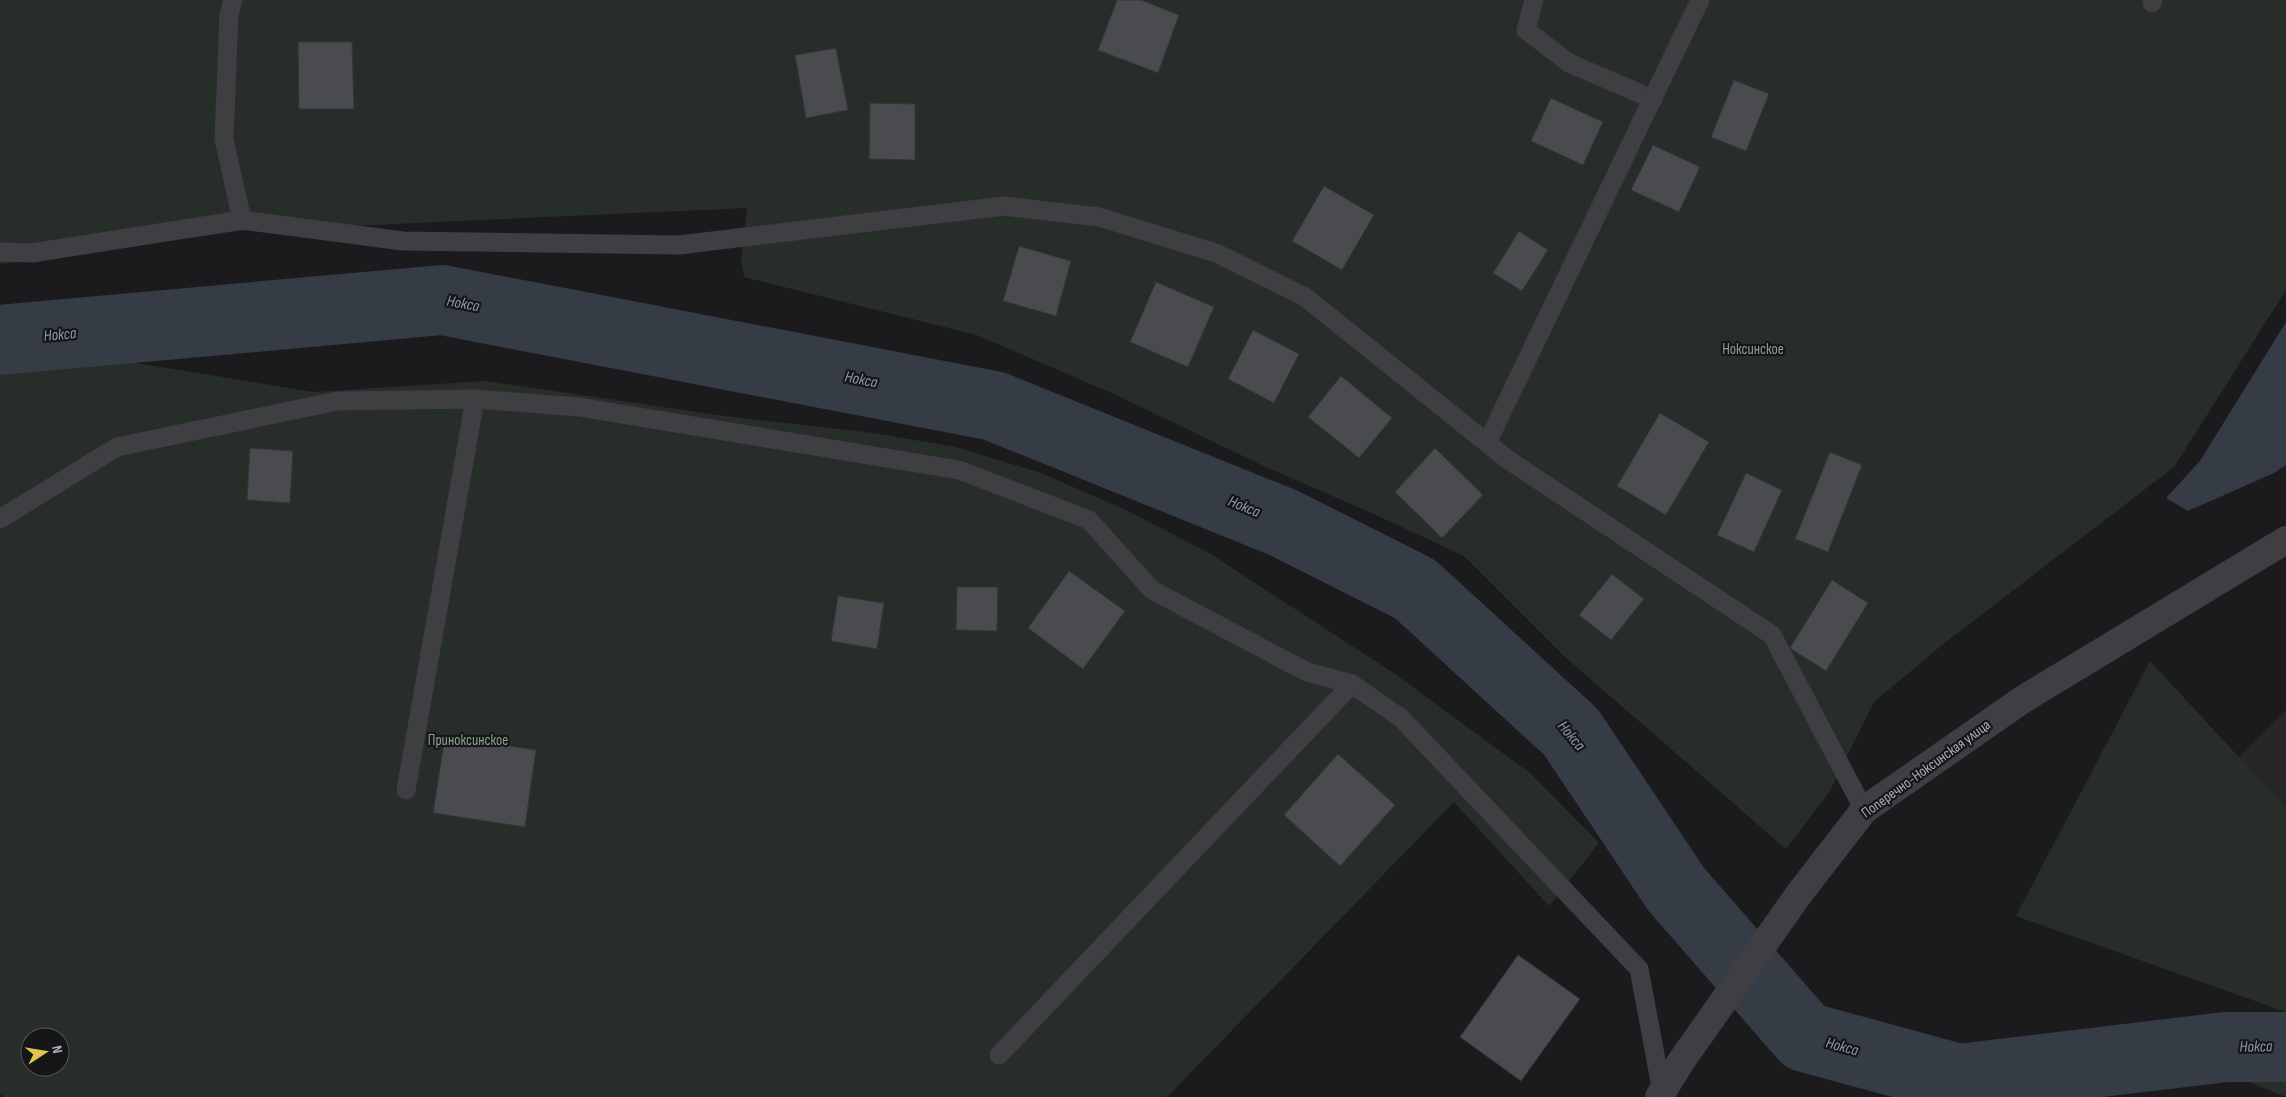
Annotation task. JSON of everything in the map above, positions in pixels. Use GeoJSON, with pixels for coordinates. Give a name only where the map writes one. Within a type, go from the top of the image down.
{"type":"FeatureCollection","features":[{"type":"Feature","properties":{"kind":"street","name":"Поперечно-Ноксинская улица"},"geometry":{"type":"LineString","coordinates":[[1661,1095],[1682,1060],[1799,894],[1864,810],[2022,700],[2286,540]]}},
{"type":"Feature","properties":{"kind":"lane"},"geometry":{"type":"LineString","coordinates":[[234,0],[229,14],[224,138],[242,220]]}},
{"type":"Feature","properties":{"kind":"lane"},"geometry":{"type":"LineString","coordinates":[[1534,0],[1526,30],[1569,63],[1653,99]]}},
{"type":"Feature","properties":{"kind":"lane"},"geometry":{"type":"LineString","coordinates":[[1488,443],[1700,0]]}},
{"type":"Feature","properties":{"kind":"lane"},"geometry":{"type":"LineString","coordinates":[[0,252],[32,253],[242,220],[402,241],[679,245],[1004,206],[1099,217],[1216,253],[1305,297],[1507,459],[1772,635],[1864,810]]}},
{"type":"Feature","properties":{"kind":"lane"},"geometry":{"type":"LineString","coordinates":[[406,790],[475,399]]}},
{"type":"Feature","properties":{"kind":"lane"},"geometry":{"type":"LineString","coordinates":[[0,519],[117,446],[337,401],[475,399],[579,407],[959,470],[1089,520],[1152,590],[1307,672],[1352,684],[1401,718],[1639,969],[1661,1095]]}},
{"type":"Feature","properties":{"kind":"lane"},"geometry":{"type":"LineString","coordinates":[[999,1055],[1352,684]]}},
{"type":"Feature","properties":{"kind":"shaded area"},"geometry":{"type":"Polygon","coordinates":[[[2286,322],[2286,465],[2274,473],[2188,511],[2166,498],[2200,461],[2286,322]]]}},
{"type":"Feature","properties":{"kind":"shaded area"},"geometry":{"type":"Polygon","coordinates":[[[2286,710],[2286,814],[2234,762],[2286,710]]]}},
{"type":"Feature","properties":{"kind":"green space","name":"Ноксинское"},"geometry":{"type":"Polygon","coordinates":[[[0,0],[2286,0],[2286,290],[2174,467],[1942,645],[1874,702],[1830,791],[1786,849],[1564,656],[1464,556],[1268,468],[1114,394],[977,335],[744,277],[741,259],[747,208],[239,231],[0,264],[0,0]]]}},
{"type":"Feature","properties":{"kind":"green space","name":"Приноксинское"},"geometry":{"type":"Polygon","coordinates":[[[99,357],[314,392],[485,381],[724,416],[873,433],[956,447],[1041,473],[1128,511],[1209,553],[1395,674],[1530,773],[1599,843],[1549,906],[1454,802],[1167,1097],[4,1097],[0,1094],[0,373],[99,357]]]}},
{"type":"Feature","properties":{"kind":"green space"},"geometry":{"type":"Polygon","coordinates":[[[2150,661],[2286,808],[2286,1012],[2016,916],[2150,661]]]}},
{"type":"Feature","properties":{"kind":"green space"},"geometry":{"type":"Polygon","coordinates":[[[2286,1013],[2286,1097],[2224,1072],[2286,1013]]]}},
{"type":"Feature","properties":{"kind":"building"},"geometry":{"type":"Polygon","coordinates":[[[1117,0],[1141,0],[1179,15],[1158,73],[1098,50],[1117,0]]]}},
{"type":"Feature","properties":{"kind":"building"},"geometry":{"type":"Polygon","coordinates":[[[298,42],[352,42],[354,109],[299,109],[298,42]]]}},
{"type":"Feature","properties":{"kind":"building"},"geometry":{"type":"Polygon","coordinates":[[[836,48],[848,110],[806,118],[795,55],[836,48]]]}},
{"type":"Feature","properties":{"kind":"building"},"geometry":{"type":"Polygon","coordinates":[[[1734,80],[1769,94],[1746,151],[1711,137],[1734,80]]]}},
{"type":"Feature","properties":{"kind":"building"},"geometry":{"type":"Polygon","coordinates":[[[1551,98],[1603,122],[1583,165],[1531,141],[1551,98]]]}},
{"type":"Feature","properties":{"kind":"building"},"geometry":{"type":"Polygon","coordinates":[[[870,103],[915,104],[915,160],[869,159],[870,103]]]}},
{"type":"Feature","properties":{"kind":"building"},"geometry":{"type":"Polygon","coordinates":[[[1653,145],[1700,167],[1679,212],[1631,190],[1653,145]]]}},
{"type":"Feature","properties":{"kind":"building"},"geometry":{"type":"Polygon","coordinates":[[[1324,186],[1374,215],[1342,270],[1292,241],[1324,186]]]}},
{"type":"Feature","properties":{"kind":"building"},"geometry":{"type":"Polygon","coordinates":[[[1519,231],[1548,250],[1522,291],[1493,273],[1519,231]]]}},
{"type":"Feature","properties":{"kind":"building"},"geometry":{"type":"Polygon","coordinates":[[[1019,246],[1071,261],[1056,316],[1003,301],[1019,246]]]}},
{"type":"Feature","properties":{"kind":"building"},"geometry":{"type":"Polygon","coordinates":[[[1156,282],[1214,307],[1188,367],[1130,342],[1156,282]]]}},
{"type":"Feature","properties":{"kind":"building"},"geometry":{"type":"Polygon","coordinates":[[[1253,330],[1299,354],[1274,403],[1228,379],[1253,330]]]}},
{"type":"Feature","properties":{"kind":"building"},"geometry":{"type":"Polygon","coordinates":[[[1341,376],[1392,418],[1359,458],[1308,417],[1341,376]]]}},
{"type":"Feature","properties":{"kind":"building"},"geometry":{"type":"Polygon","coordinates":[[[1660,413],[1709,442],[1666,515],[1617,486],[1660,413]]]}},
{"type":"Feature","properties":{"kind":"building"},"geometry":{"type":"Polygon","coordinates":[[[250,448],[293,451],[290,503],[247,500],[250,448]]]}},
{"type":"Feature","properties":{"kind":"building"},"geometry":{"type":"Polygon","coordinates":[[[1435,448],[1483,495],[1442,538],[1395,492],[1435,448]]]}},
{"type":"Feature","properties":{"kind":"building"},"geometry":{"type":"Polygon","coordinates":[[[1830,452],[1862,465],[1828,552],[1795,539],[1830,452]]]}},
{"type":"Feature","properties":{"kind":"building"},"geometry":{"type":"Polygon","coordinates":[[[1746,473],[1782,490],[1754,552],[1717,535],[1746,473]]]}},
{"type":"Feature","properties":{"kind":"building"},"geometry":{"type":"Polygon","coordinates":[[[1069,571],[1125,611],[1083,669],[1028,628],[1069,571]]]}},
{"type":"Feature","properties":{"kind":"building"},"geometry":{"type":"Polygon","coordinates":[[[1612,574],[1644,599],[1611,640],[1579,615],[1612,574]]]}},
{"type":"Feature","properties":{"kind":"building"},"geometry":{"type":"Polygon","coordinates":[[[1832,580],[1868,603],[1826,671],[1790,648],[1832,580]]]}},
{"type":"Feature","properties":{"kind":"building"},"geometry":{"type":"Polygon","coordinates":[[[957,587],[998,587],[997,631],[956,630],[957,587]]]}},
{"type":"Feature","properties":{"kind":"building"},"geometry":{"type":"Polygon","coordinates":[[[838,596],[884,603],[877,649],[831,641],[838,596]]]}},
{"type":"Feature","properties":{"kind":"building"},"geometry":{"type":"Polygon","coordinates":[[[445,736],[536,750],[525,827],[433,813],[445,736]]]}},
{"type":"Feature","properties":{"kind":"building"},"geometry":{"type":"Polygon","coordinates":[[[1338,754],[1395,805],[1340,866],[1284,815],[1338,754]]]}},
{"type":"Feature","properties":{"kind":"building"},"geometry":{"type":"Polygon","coordinates":[[[1518,955],[1580,999],[1521,1081],[1460,1037],[1518,955]]]}},
{"type":"Feature","properties":{"kind":"waterway","name":"Нокса"},"geometry":{"type":"LineString","coordinates":[[0,340],[442,300],[994,406],[1284,523],[1415,589],[1571,732],[1676,889],[1805,1037],[1959,1079],[2226,1047],[2286,1047]]}}]}
